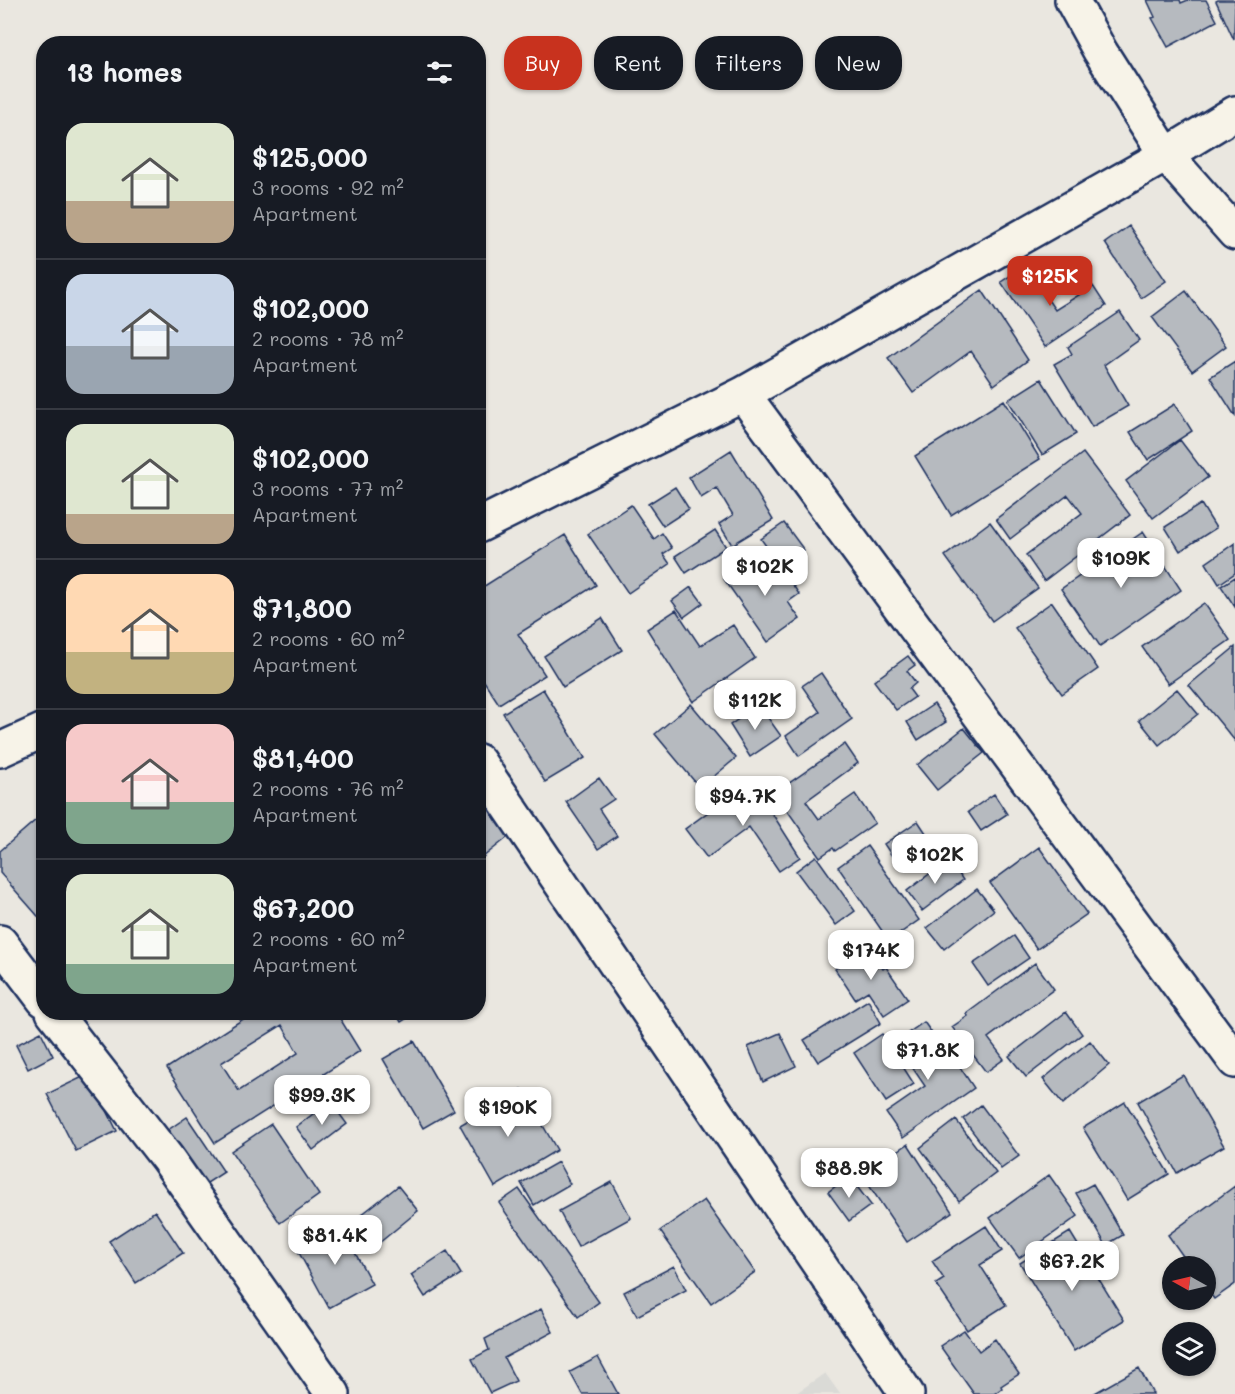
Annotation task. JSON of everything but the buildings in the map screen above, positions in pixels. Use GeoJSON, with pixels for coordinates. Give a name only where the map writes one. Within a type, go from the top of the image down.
{"type":"FeatureCollection","features":[{"type":"Feature","properties":{"kind":"street"},"geometry":{"type":"LineString","coordinates":[[1072,0],[1100,51],[1166,155],[1235,234]]}},
{"type":"Feature","properties":{"kind":"street"},"geometry":{"type":"LineString","coordinates":[[486,522],[743,394],[1166,155],[1235,113]]}},
{"type":"Feature","properties":{"kind":"street"},"geometry":{"type":"LineString","coordinates":[[743,394],[1235,1061]]}},
{"type":"Feature","properties":{"kind":"street"},"geometry":{"type":"LineString","coordinates":[[0,750],[36,734]]}},
{"type":"Feature","properties":{"kind":"street"},"geometry":{"type":"LineString","coordinates":[[486,773],[907,1394]]}},
{"type":"Feature","properties":{"kind":"street"},"geometry":{"type":"LineString","coordinates":[[0,942],[36,989]]}},
{"type":"Feature","properties":{"kind":"street"},"geometry":{"type":"LineString","coordinates":[[59,1020],[167,1158],[333,1394]]}},
{"type":"Feature","properties":{"kind":"shaded area"},"geometry":{"type":"Polygon","coordinates":[[[825,1373],[840,1394],[795,1394],[825,1373]]]}}]}
